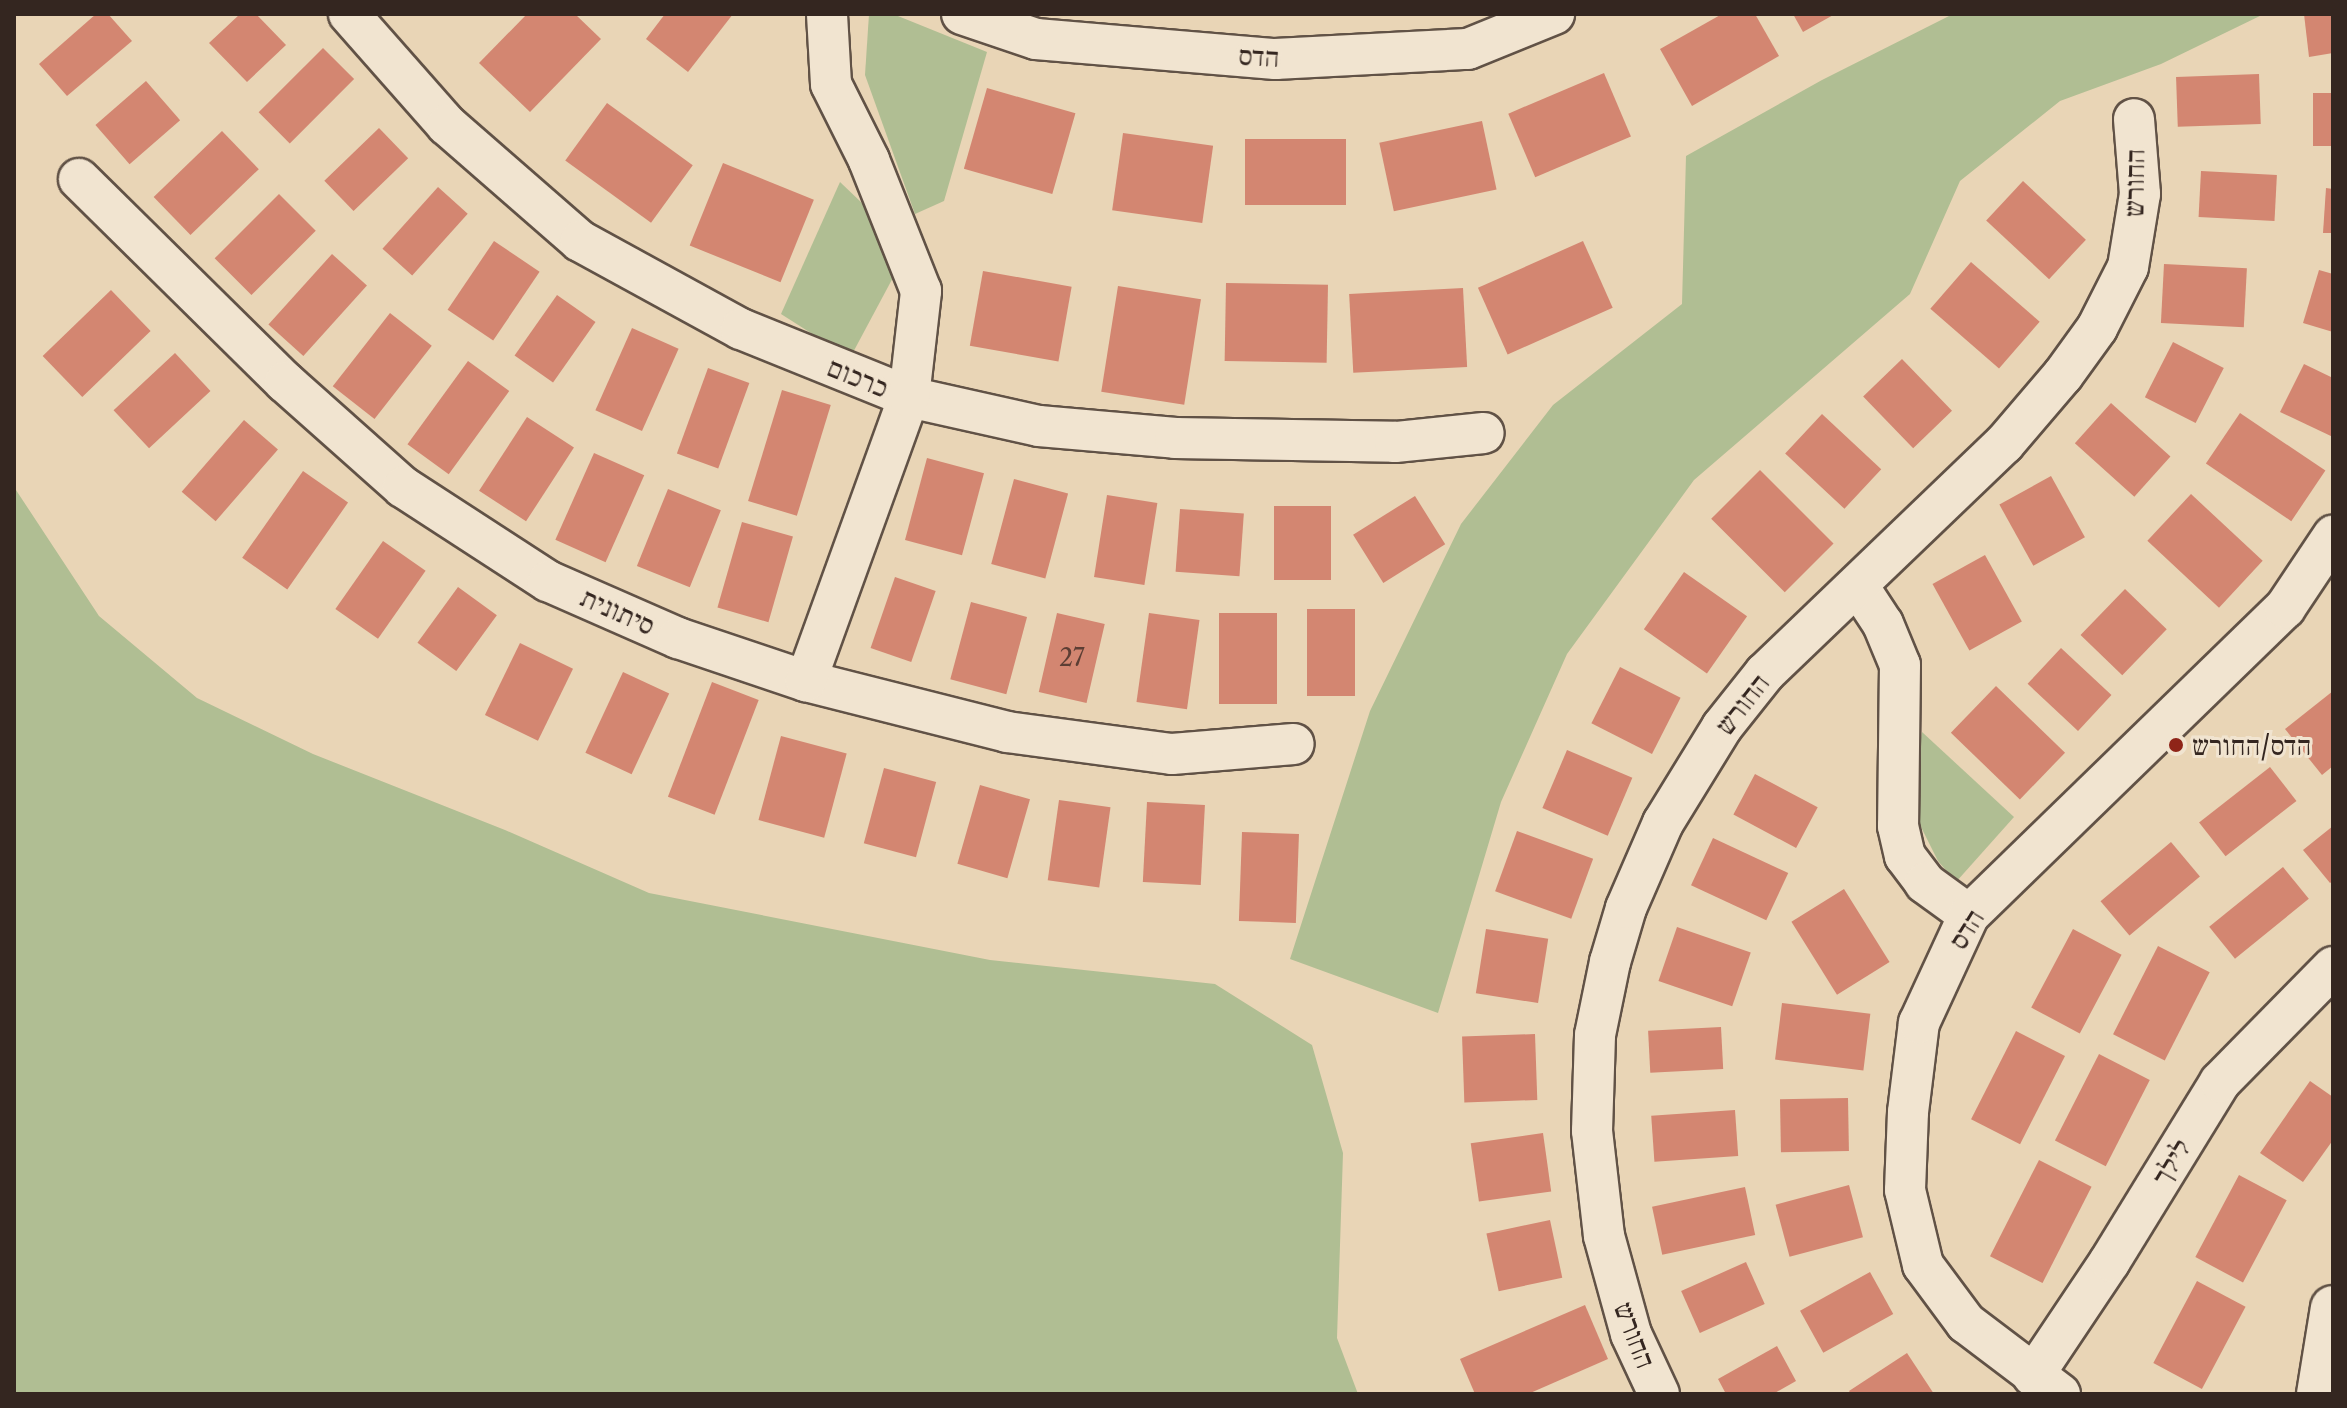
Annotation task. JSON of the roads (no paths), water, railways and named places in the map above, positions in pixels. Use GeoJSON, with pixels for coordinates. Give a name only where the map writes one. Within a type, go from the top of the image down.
{"type":"FeatureCollection","features":[{"type":"Feature","properties":{"kind":"street","name":"כרכום"},"geometry":{"type":"LineString","coordinates":[[349,14],[447,125],[580,241],[741,329],[909,397],[1039,426],[1175,438],[1395,442],[1484,433]]}},
{"type":"Feature","properties":{"kind":"street"},"geometry":{"type":"LineString","coordinates":[[806,681],[909,397],[921,291],[869,160],[831,84],[827,14]]}},
{"type":"Feature","properties":{"kind":"street","name":"הדס"},"geometry":{"type":"LineString","coordinates":[[962,14],[1036,39],[1275,59],[1468,49],[1554,14]]}},
{"type":"Feature","properties":{"kind":"street","name":"החורש"},"geometry":{"type":"LineString","coordinates":[[1659,1394],[1631,1334],[1604,1236],[1593,1103],[1595,1035],[1610,962],[1626,908],[1663,823],[1722,727],[1765,673],[2004,444],[2063,375],[2097,328],[2128,267],[2140,194],[2134,119]]}},
{"type":"Feature","properties":{"kind":"street","name":"סיתונית"},"geometry":{"type":"LineString","coordinates":[[79,179],[285,382],[403,487],[548,581],[678,638],[806,681],[1007,732],[1172,754],[1294,744]]}},
{"type":"Feature","properties":{"kind":"street","name":"הדס"},"geometry":{"type":"LineString","coordinates":[[2047,1385],[1966,1323],[1923,1265],[1905,1190],[1908,1112],[1919,1023],[1969,915],[2285,608],[2333,536]]}},
{"type":"Feature","properties":{"kind":"street"},"geometry":{"type":"LineString","coordinates":[[1858,586],[1883,624],[1900,665],[1898,826],[1905,856],[1925,883],[1969,915]]}},
{"type":"Feature","properties":{"kind":"street","name":"לילך"},"geometry":{"type":"LineString","coordinates":[[2047,1385],[2110,1261],[2220,1082],[2333,967]]}},
{"type":"Feature","properties":{"kind":"street"},"geometry":{"type":"LineString","coordinates":[[2319,1394],[2333,1308]]}},
{"type":"Feature","properties":{"kind":"place","name":"הדס/החורש"},"geometry":{"type":"Point","coordinates":[2176,745]}}]}
